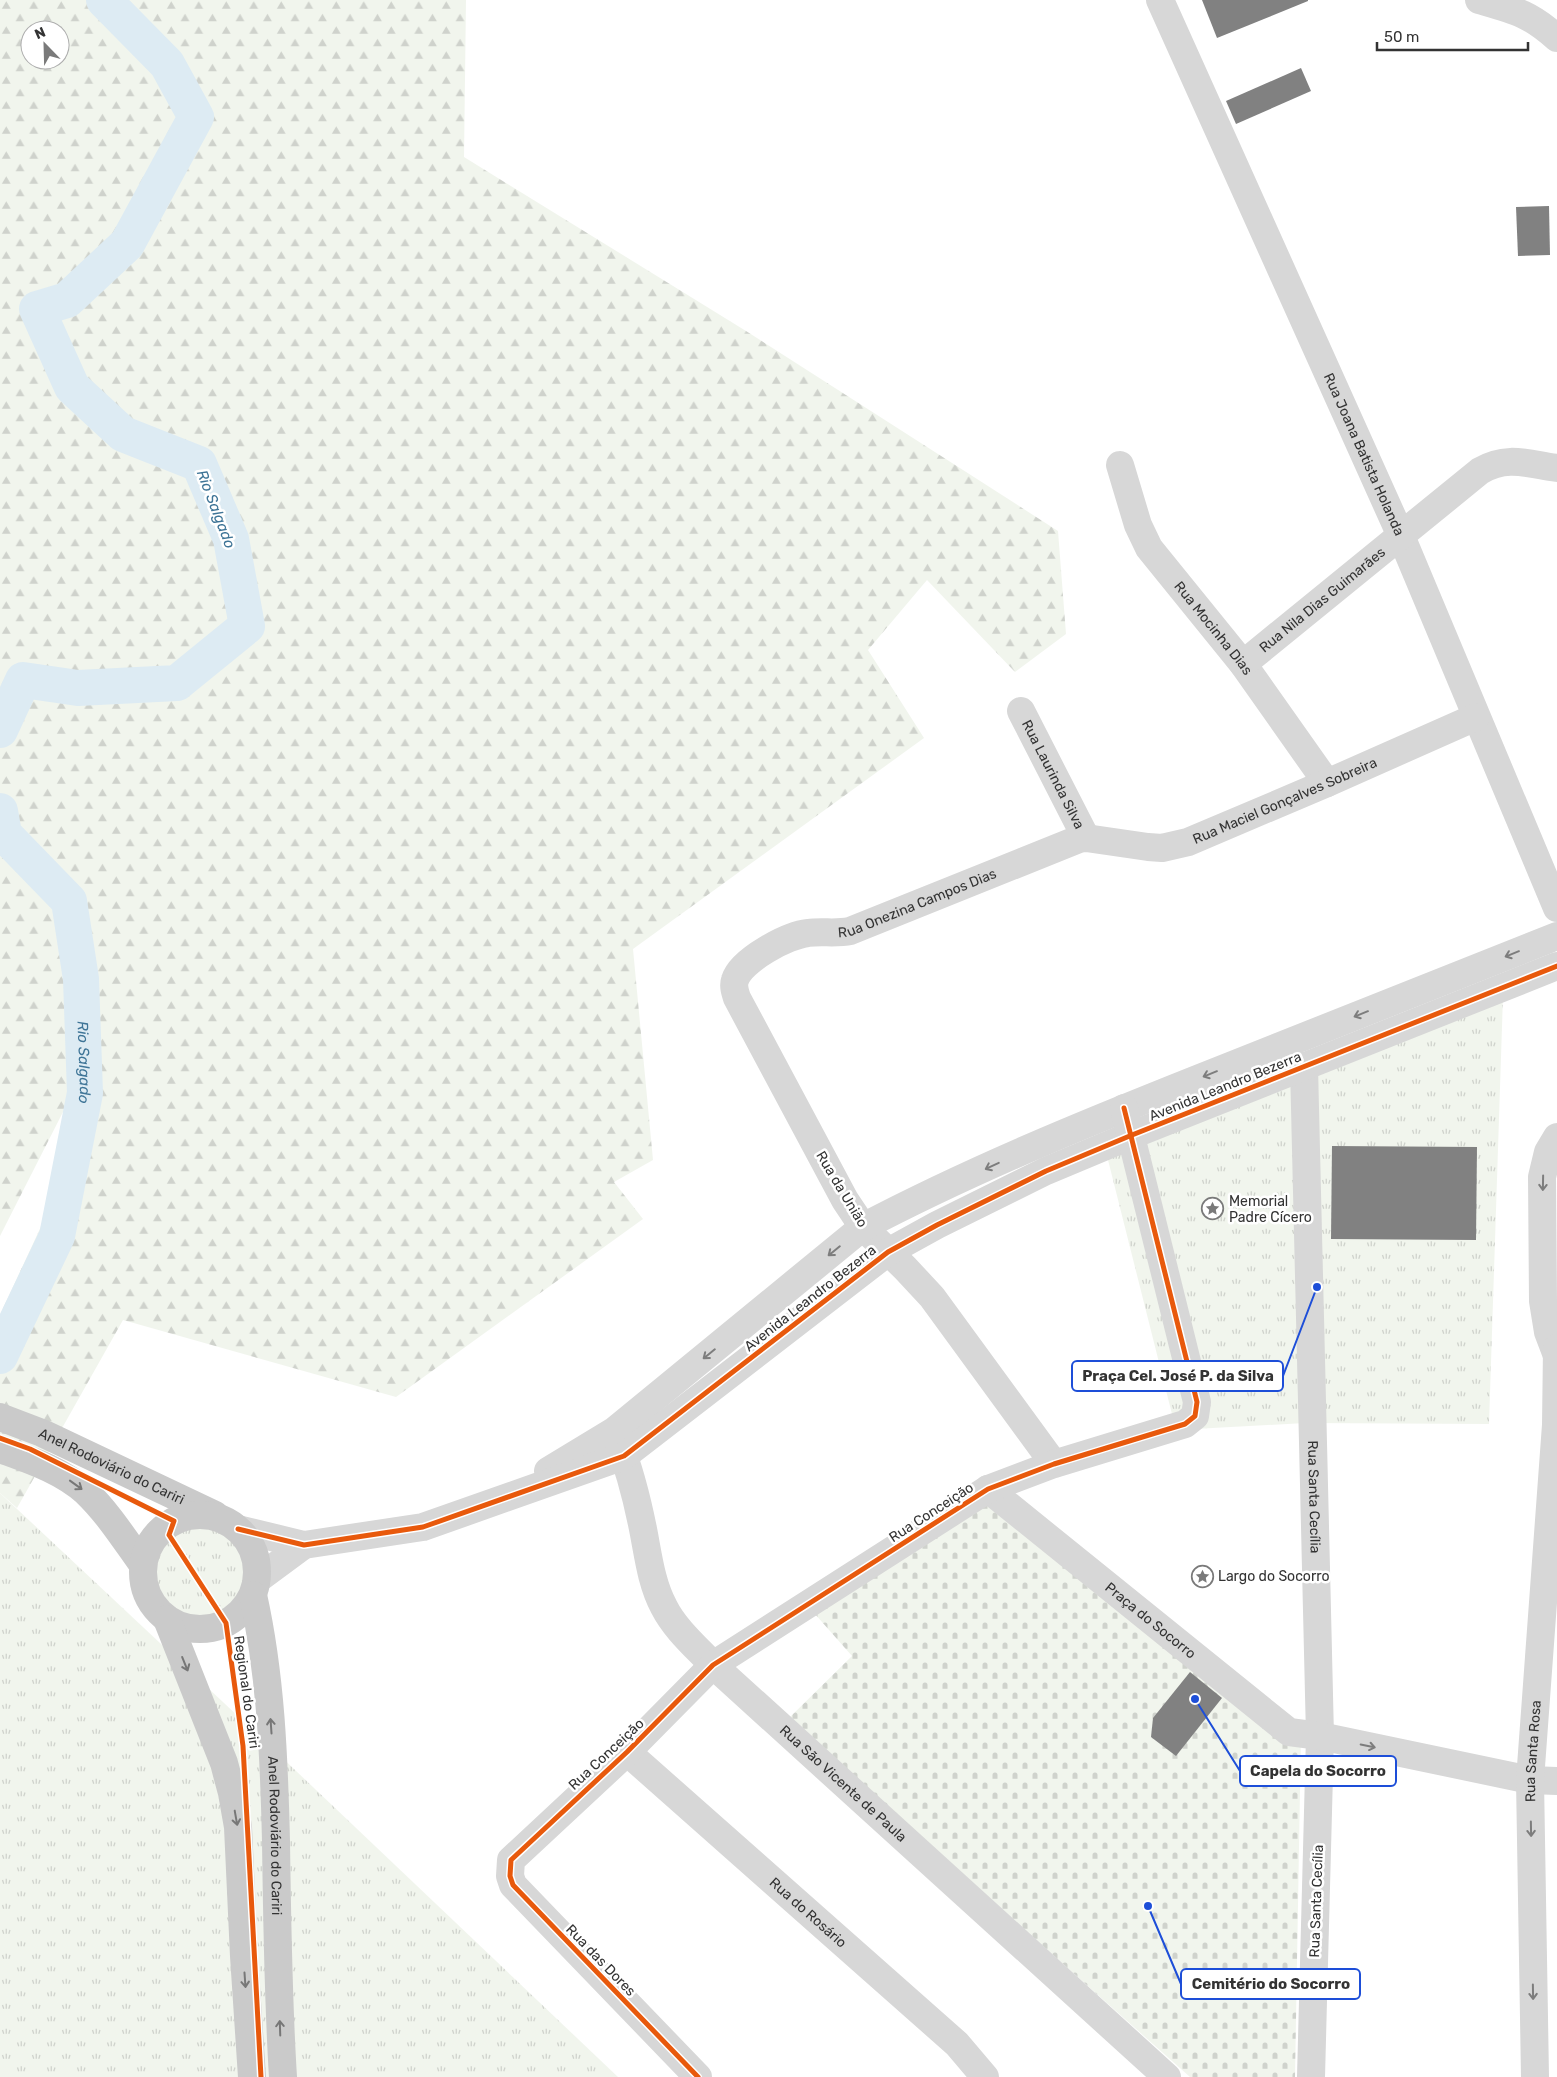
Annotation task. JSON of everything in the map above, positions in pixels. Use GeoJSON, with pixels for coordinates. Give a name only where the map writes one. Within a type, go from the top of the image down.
{"type":"FeatureCollection","features":[{"type":"Feature","properties":{"kind":"main road","name":"Anel Rodoviário do Cariri"},"geometry":{"type":"LineString","coordinates":[[0,1417],[42,1433],[230,1524]]}},
{"type":"Feature","properties":{"kind":"main road","name":"Anel Rodoviário do Cariri"},"geometry":{"type":"LineString","coordinates":[[0,1449],[34,1461],[54,1471],[84,1491],[114,1524],[143,1565]]}},
{"type":"Feature","properties":{"kind":"main road"},"geometry":{"type":"LineString","coordinates":[[206,1515],[230,1524],[250,1543],[257,1560],[255,1587],[246,1606],[226,1623],[196,1629],[181,1626],[167,1619],[158,1611],[149,1597],[144,1581],[143,1565],[154,1539],[162,1529],[174,1521],[189,1516],[206,1515]]}},
{"type":"Feature","properties":{"kind":"main road","name":"Anel Rodoviário do Cariri"},"geometry":{"type":"LineString","coordinates":[[255,1587],[265,1659],[273,1756],[283,2077]]}},
{"type":"Feature","properties":{"kind":"main road"},"geometry":{"type":"LineString","coordinates":[[167,1619],[214,1737],[232,1793],[238,1827],[252,2077]]}},
{"type":"Feature","properties":{"kind":"street"},"geometry":{"type":"LineString","coordinates":[[1479,0],[1548,20]]}},
{"type":"Feature","properties":{"kind":"street","name":"Rua Joana Batista Holanda"},"geometry":{"type":"LineString","coordinates":[[1165,2],[1401,536],[1476,717],[1552,878],[1557,908]]}},
{"type":"Feature","properties":{"kind":"street","name":"Rua Nila Dias Guimarães"},"geometry":{"type":"LineString","coordinates":[[1243,664],[1490,465],[1512,461],[1557,468]]}},
{"type":"Feature","properties":{"kind":"street","name":"Rua Mocinha Dias"},"geometry":{"type":"LineString","coordinates":[[1120,465],[1138,525],[1149,548],[1243,664],[1327,783]]}},
{"type":"Feature","properties":{"kind":"street","name":"Rua Laurinda Silva"},"geometry":{"type":"LineString","coordinates":[[1021,711],[1086,838]]}},
{"type":"Feature","properties":{"kind":"street","name":"Rua Maciel Gonçalves Sobreira"},"geometry":{"type":"LineString","coordinates":[[1086,838],[1148,848],[1174,846],[1188,842],[1476,717]]}},
{"type":"Feature","properties":{"kind":"street","name":"Rua Onezina Campos Dias"},"geometry":{"type":"LineString","coordinates":[[748,962],[795,936],[806,933],[850,931],[1075,840],[1086,838]]}},
{"type":"Feature","properties":{"kind":"street","name":"Avenida Leandro Bezerra"},"geometry":{"type":"LineString","coordinates":[[486,1506],[614,1431],[863,1227],[1019,1153],[1124,1108],[1557,936]]}},
{"type":"Feature","properties":{"kind":"street","name":"Rua da União"},"geometry":{"type":"LineString","coordinates":[[748,962],[738,972],[734,981],[737,998],[845,1200],[863,1227],[932,1297],[1054,1464]]}},
{"type":"Feature","properties":{"kind":"street","name":"Avenida Leandro Bezerra"},"geometry":{"type":"LineString","coordinates":[[304,1545],[423,1527],[624,1456],[888,1252],[937,1225],[1046,1171],[1132,1135],[1557,966]]}},
{"type":"Feature","properties":{"kind":"street","name":"Rua Santa Cecília"},"geometry":{"type":"LineString","coordinates":[[1304,1066],[1320,1736],[1311,2077]]}},
{"type":"Feature","properties":{"kind":"street","name":"Rua Conceição"},"geometry":{"type":"LineString","coordinates":[[517,1853],[627,1752],[713,1665],[988,1490],[1054,1464],[1185,1424],[1194,1416],[1197,1409],[1196,1395],[1124,1108]]}},
{"type":"Feature","properties":{"kind":"street"},"geometry":{"type":"LineString","coordinates":[[1556,1425],[1556,1351],[1548,1332],[1543,1301],[1542,1176],[1548,1152],[1557,1137]]}},
{"type":"Feature","properties":{"kind":"street","name":"Rua Santa Rosa"},"geometry":{"type":"LineString","coordinates":[[1535,2077],[1530,1780],[1556,1425]]}},
{"type":"Feature","properties":{"kind":"street","name":"Rua São Vicente de Paula"},"geometry":{"type":"LineString","coordinates":[[614,1431],[624,1456],[655,1585],[663,1606],[675,1625],[713,1665],[1167,2077]]}},
{"type":"Feature","properties":{"kind":"street","name":"Praça do Socorro"},"geometry":{"type":"LineString","coordinates":[[988,1490],[1289,1732],[1320,1736],[1530,1780],[1557,1781]]}},
{"type":"Feature","properties":{"kind":"street"},"geometry":{"type":"LineString","coordinates":[[230,1524],[304,1545]]}},
{"type":"Feature","properties":{"kind":"street"},"geometry":{"type":"LineString","coordinates":[[255,1587],[304,1545]]}},
{"type":"Feature","properties":{"kind":"street","name":"Rua do Rosário"},"geometry":{"type":"LineString","coordinates":[[627,1752],[957,2044],[985,2077]]}},
{"type":"Feature","properties":{"kind":"street","name":"Rua das Dores"},"geometry":{"type":"LineString","coordinates":[[517,1853],[511,1860],[510,1868],[513,1885],[698,2077]]}},
{"type":"Feature","properties":{"kind":"green space"},"geometry":{"type":"Polygon","coordinates":[[[0,0],[466,0],[464,157],[746,331],[1058,531],[1066,634],[1015,672],[927,580],[868,650],[924,738],[633,949],[653,1160],[614,1182],[643,1219],[396,1397],[123,1320],[17,1508],[0,1493],[0,1315],[44,1220],[64,1110],[0,1236],[0,0]]]}},
{"type":"Feature","properties":{"kind":"green space"},"geometry":{"type":"Polygon","coordinates":[[[1503,996],[1489,1424],[1305,1423],[1176,1430],[1106,1152],[1503,996]]]}},
{"type":"Feature","properties":{"kind":"green space"},"geometry":{"type":"Polygon","coordinates":[[[0,1493],[274,1750],[618,2077],[0,2077],[0,1493]]]}},
{"type":"Feature","properties":{"kind":"green space"},"geometry":{"type":"Polygon","coordinates":[[[998,1498],[1301,1734],[1295,2077],[1190,2077],[788,1719],[852,1656],[807,1605],[998,1498]]]}},
{"type":"Feature","properties":{"kind":"green space"},"geometry":{"type":"Polygon","coordinates":[[[198,1523],[217,1526],[233,1537],[244,1553],[247,1572],[244,1591],[233,1607],[217,1618],[198,1621],[179,1618],[163,1607],[152,1591],[149,1572],[152,1553],[163,1537],[179,1526],[198,1523]]]}},
{"type":"Feature","properties":{"kind":"building"},"geometry":{"type":"Polygon","coordinates":[[[1202,0],[1308,0],[1308,1],[1217,38],[1202,0]]]}},
{"type":"Feature","properties":{"kind":"building"},"geometry":{"type":"Polygon","coordinates":[[[1301,68],[1311,91],[1236,124],[1226,101],[1301,68]]]}},
{"type":"Feature","properties":{"kind":"building"},"geometry":{"type":"Polygon","coordinates":[[[1549,206],[1550,255],[1518,256],[1516,207],[1549,206]]]}},
{"type":"Feature","properties":{"kind":"building"},"geometry":{"type":"Polygon","coordinates":[[[1332,1146],[1477,1147],[1476,1240],[1331,1239],[1332,1146]]]}},
{"type":"Feature","properties":{"kind":"building"},"geometry":{"type":"Polygon","coordinates":[[[1190,1672],[1222,1698],[1176,1756],[1151,1737],[1153,1718],[1190,1672]]]}},
{"type":"Feature","properties":{"kind":"waterway","name":"Rio Salgado"},"geometry":{"type":"LineString","coordinates":[[0,730],[23,680],[78,688],[177,683],[247,626],[231,539],[199,464],[123,434],[72,387],[37,309],[67,300],[127,244],[196,117],[167,64],[104,0]]}},
{"type":"Feature","properties":{"kind":"waterway","name":"Rio Salgado"},"geometry":{"type":"LineString","coordinates":[[0,811],[4,834],[69,901],[81,979],[85,1093],[57,1236],[0,1356]]}},
{"type":"Feature","properties":{"kind":"cycle path"},"geometry":{"type":"LineString","coordinates":[[238,1529],[304,1545],[423,1527],[624,1456],[888,1252],[937,1225],[1046,1171],[1132,1135],[1557,966]]}},
{"type":"Feature","properties":{"kind":"cycle path"},"geometry":{"type":"LineString","coordinates":[[698,2077],[513,1885],[510,1876],[511,1860],[627,1752],[713,1665],[988,1489],[1054,1464],[1185,1424],[1195,1416],[1197,1402],[1124,1108]]}},
{"type":"Feature","properties":{"kind":"cycle path","name":"Regional do Cariri"},"geometry":{"type":"LineString","coordinates":[[0,1438],[30,1449],[174,1521],[169,1535],[226,1623],[243,1746],[261,2077]]}},
{"type":"Feature","properties":{"kind":"place","name":"Memorial Padre Cícero"},"geometry":{"type":"Point","coordinates":[1213,1209]}},
{"type":"Feature","properties":{"kind":"place","name":"Praça Cel. José P. da Silva"},"geometry":{"type":"Point","coordinates":[1317,1287]}},
{"type":"Feature","properties":{"kind":"place","name":"Largo do Socorro"},"geometry":{"type":"Point","coordinates":[1202,1576]}},
{"type":"Feature","properties":{"kind":"place","name":"Capela do Socorro"},"geometry":{"type":"Point","coordinates":[1195,1699]}},
{"type":"Feature","properties":{"kind":"place","name":"Cemitério do Socorro"},"geometry":{"type":"Point","coordinates":[1148,1906]}}]}
